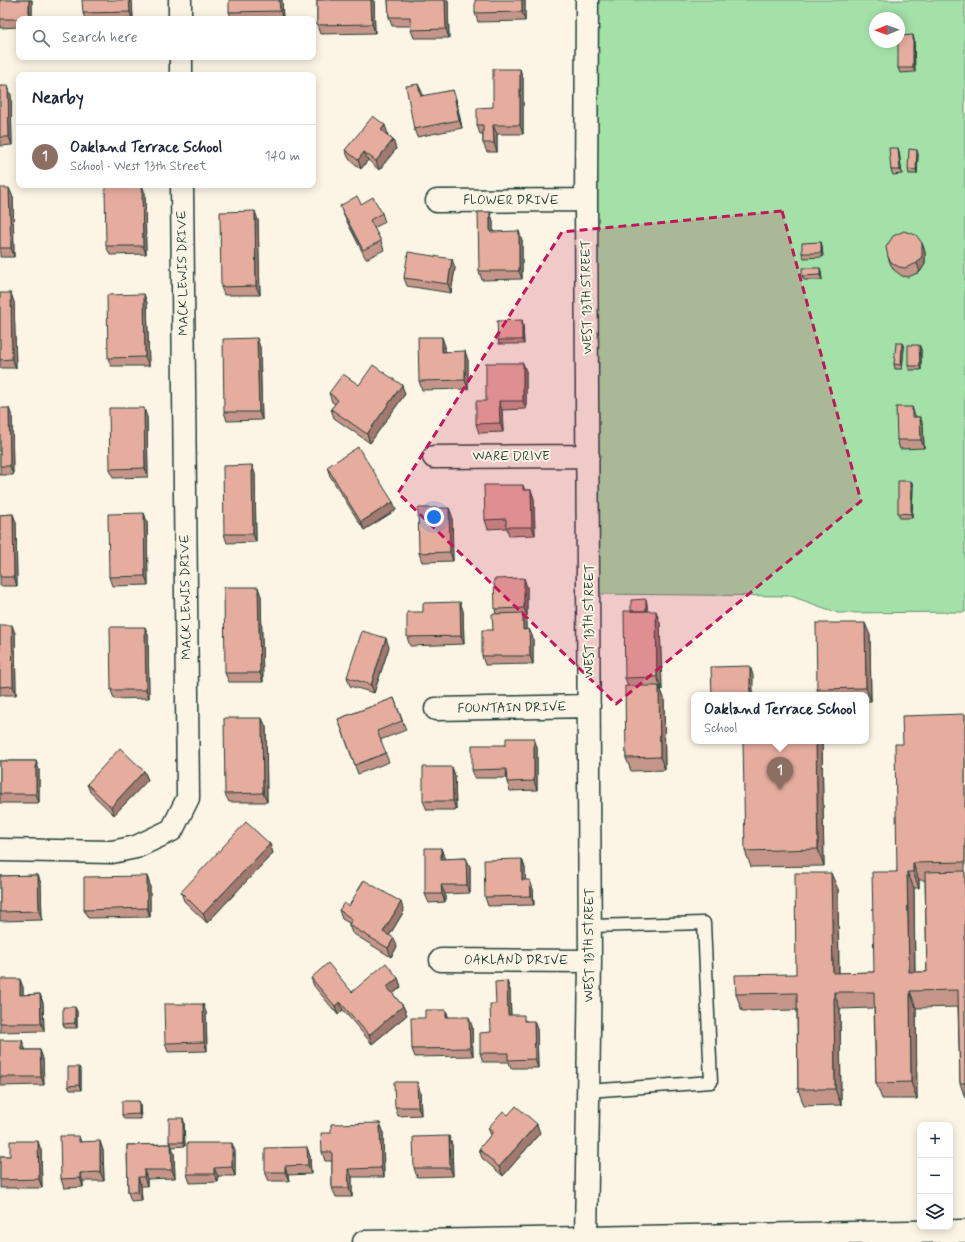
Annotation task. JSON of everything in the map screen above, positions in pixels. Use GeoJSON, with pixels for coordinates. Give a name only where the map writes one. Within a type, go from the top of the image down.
{"type":"FeatureCollection","features":[{"type":"Feature","properties":{"kind":"street"},"geometry":{"type":"LineString","coordinates":[[180,0],[180,16]]}},
{"type":"Feature","properties":{"kind":"street","name":"WEST 13TH STREET"},"geometry":{"type":"LineString","coordinates":[[585,1240],[590,961],[586,200],[587,0]]}},
{"type":"Feature","properties":{"kind":"street"},"geometry":{"type":"LineString","coordinates":[[181,60],[181,72]]}},
{"type":"Feature","properties":{"kind":"street","name":"MACK LEWIS DRIVE"},"geometry":{"type":"LineString","coordinates":[[0,850],[112,852],[136,847],[172,830],[188,798],[182,188]]}},
{"type":"Feature","properties":{"kind":"street","name":"FLOWER DRIVE"},"geometry":{"type":"LineString","coordinates":[[437,200],[586,200]]}},
{"type":"Feature","properties":{"kind":"street","name":"WARE DRIVE"},"geometry":{"type":"LineString","coordinates":[[434,457],[588,456]]}},
{"type":"Feature","properties":{"kind":"street","name":"FOUNTAIN DRIVE"},"geometry":{"type":"LineString","coordinates":[[436,709],[589,706]]}},
{"type":"Feature","properties":{"kind":"street","name":"OAKLAND DRIVE"},"geometry":{"type":"LineString","coordinates":[[441,960],[590,961]]}},
{"type":"Feature","properties":{"kind":"street"},"geometry":{"type":"LineString","coordinates":[[364,1242],[585,1240],[965,1231]]}},
{"type":"Feature","properties":{"kind":"lane"},"geometry":{"type":"LineString","coordinates":[[588,1091],[711,1082],[704,923],[590,926]]}},
{"type":"Feature","properties":{"kind":"highlighted area"},"geometry":{"type":"Polygon","coordinates":[[[782,211],[861,501],[616,704],[398,493],[562,232],[782,211]]]}},
{"type":"Feature","properties":{"kind":"green space"},"geometry":{"type":"Polygon","coordinates":[[[594,0],[965,0],[965,612],[838,613],[791,596],[594,594],[594,0]]]}},
{"type":"Feature","properties":{"kind":"building"},"geometry":{"type":"Polygon","coordinates":[[[0,0],[29,0],[29,16],[16,16],[16,19],[0,19],[0,0]]]}},
{"type":"Feature","properties":{"kind":"building"},"geometry":{"type":"Polygon","coordinates":[[[82,0],[129,0],[130,12],[83,13],[82,0]]]}},
{"type":"Feature","properties":{"kind":"building"},"geometry":{"type":"Polygon","coordinates":[[[229,0],[279,0],[280,11],[229,12],[229,0]]]}},
{"type":"Feature","properties":{"kind":"building"},"geometry":{"type":"Polygon","coordinates":[[[317,0],[371,0],[372,24],[317,25],[317,0]]]}},
{"type":"Feature","properties":{"kind":"building"},"geometry":{"type":"Polygon","coordinates":[[[388,0],[445,0],[446,29],[411,30],[410,17],[389,17],[388,0]]]}},
{"type":"Feature","properties":{"kind":"building"},"geometry":{"type":"Polygon","coordinates":[[[475,0],[522,0],[522,12],[475,13],[475,0]]]}},
{"type":"Feature","properties":{"kind":"building"},"geometry":{"type":"Polygon","coordinates":[[[913,35],[913,68],[898,68],[898,48],[905,48],[905,36],[913,35]]]}},
{"type":"Feature","properties":{"kind":"building"},"geometry":{"type":"Polygon","coordinates":[[[493,69],[520,69],[520,125],[493,125],[494,143],[483,143],[483,125],[477,125],[477,108],[493,107],[493,69]]]}},
{"type":"Feature","properties":{"kind":"building"},"geometry":{"type":"Polygon","coordinates":[[[418,84],[421,96],[453,90],[459,120],[414,129],[406,86],[418,84]]]}},
{"type":"Feature","properties":{"kind":"building"},"geometry":{"type":"Polygon","coordinates":[[[0,86],[8,86],[9,137],[0,137],[0,86]]]}},
{"type":"Feature","properties":{"kind":"building"},"geometry":{"type":"Polygon","coordinates":[[[373,116],[385,125],[381,130],[393,140],[376,161],[364,152],[358,160],[345,150],[373,116]]]}},
{"type":"Feature","properties":{"kind":"building"},"geometry":{"type":"Polygon","coordinates":[[[889,148],[898,148],[900,170],[891,170],[889,148]]]}},
{"type":"Feature","properties":{"kind":"building"},"geometry":{"type":"Polygon","coordinates":[[[909,149],[917,150],[916,170],[908,169],[909,149]]]}},
{"type":"Feature","properties":{"kind":"building"},"geometry":{"type":"Polygon","coordinates":[[[0,188],[9,188],[11,248],[0,248],[0,188]]]}},
{"type":"Feature","properties":{"kind":"building"},"geometry":{"type":"Polygon","coordinates":[[[105,188],[142,188],[143,246],[106,246],[105,188]]]}},
{"type":"Feature","properties":{"kind":"building"},"geometry":{"type":"Polygon","coordinates":[[[357,196],[361,204],[373,197],[382,213],[370,220],[381,241],[363,250],[340,206],[357,196]]]}},
{"type":"Feature","properties":{"kind":"building"},"geometry":{"type":"Polygon","coordinates":[[[255,211],[256,286],[221,287],[220,212],[255,211]]]}},
{"type":"Feature","properties":{"kind":"building"},"geometry":{"type":"Polygon","coordinates":[[[478,212],[490,212],[490,232],[519,231],[519,271],[479,271],[478,212]]]}},
{"type":"Feature","properties":{"kind":"building"},"geometry":{"type":"Polygon","coordinates":[[[904,231],[916,235],[922,243],[922,256],[917,263],[905,268],[899,267],[891,262],[888,257],[886,247],[893,236],[904,231]]]}},
{"type":"Feature","properties":{"kind":"building"},"geometry":{"type":"Polygon","coordinates":[[[821,242],[821,253],[802,253],[802,243],[821,242]]]}},
{"type":"Feature","properties":{"kind":"building"},"geometry":{"type":"Polygon","coordinates":[[[408,252],[452,259],[448,284],[404,278],[408,252]]]}},
{"type":"Feature","properties":{"kind":"building"},"geometry":{"type":"Polygon","coordinates":[[[802,268],[820,268],[820,275],[802,276],[802,268]]]}},
{"type":"Feature","properties":{"kind":"building"},"geometry":{"type":"Polygon","coordinates":[[[0,293],[11,293],[12,359],[0,360],[0,293]]]}},
{"type":"Feature","properties":{"kind":"building"},"geometry":{"type":"Polygon","coordinates":[[[144,294],[145,357],[108,358],[107,295],[144,294]]]}},
{"type":"Feature","properties":{"kind":"building"},"geometry":{"type":"Polygon","coordinates":[[[522,320],[522,340],[498,340],[497,321],[522,320]]]}},
{"type":"Feature","properties":{"kind":"building"},"geometry":{"type":"Polygon","coordinates":[[[418,337],[442,337],[442,352],[465,351],[465,380],[419,381],[418,337]]]}},
{"type":"Feature","properties":{"kind":"building"},"geometry":{"type":"Polygon","coordinates":[[[257,338],[259,412],[224,412],[223,339],[257,338]]]}},
{"type":"Feature","properties":{"kind":"building"},"geometry":{"type":"Polygon","coordinates":[[[896,343],[902,343],[901,365],[894,364],[896,343]]]}},
{"type":"Feature","properties":{"kind":"building"},"geometry":{"type":"Polygon","coordinates":[[[908,345],[919,345],[920,366],[908,366],[908,345]]]}},
{"type":"Feature","properties":{"kind":"building"},"geometry":{"type":"Polygon","coordinates":[[[486,363],[523,363],[523,401],[499,401],[500,423],[476,424],[476,401],[486,401],[486,363]]]}},
{"type":"Feature","properties":{"kind":"building"},"geometry":{"type":"Polygon","coordinates":[[[373,365],[402,385],[367,434],[331,409],[338,400],[329,393],[343,374],[359,385],[373,365]]]}},
{"type":"Feature","properties":{"kind":"building"},"geometry":{"type":"Polygon","coordinates":[[[896,407],[912,407],[912,417],[920,417],[921,440],[897,440],[896,407]]]}},
{"type":"Feature","properties":{"kind":"building"},"geometry":{"type":"Polygon","coordinates":[[[0,408],[9,408],[10,466],[0,466],[0,408]]]}},
{"type":"Feature","properties":{"kind":"building"},"geometry":{"type":"Polygon","coordinates":[[[109,408],[144,408],[145,468],[110,469],[109,408]]]}},
{"type":"Feature","properties":{"kind":"building"},"geometry":{"type":"Polygon","coordinates":[[[358,447],[393,502],[361,522],[327,467],[358,447]]]}},
{"type":"Feature","properties":{"kind":"building"},"geometry":{"type":"Polygon","coordinates":[[[252,465],[253,534],[224,534],[223,466],[252,465]]]}},
{"type":"Feature","properties":{"kind":"building"},"geometry":{"type":"Polygon","coordinates":[[[898,481],[911,481],[911,514],[898,513],[898,481]]]}},
{"type":"Feature","properties":{"kind":"building"},"geometry":{"type":"Polygon","coordinates":[[[484,485],[523,485],[523,490],[531,490],[532,527],[506,527],[506,519],[485,520],[484,485]]]}},
{"type":"Feature","properties":{"kind":"building"},"geometry":{"type":"Polygon","coordinates":[[[418,508],[449,508],[450,552],[419,553],[418,508]]]}},
{"type":"Feature","properties":{"kind":"building"},"geometry":{"type":"Polygon","coordinates":[[[144,513],[145,576],[109,577],[108,514],[144,513]]]}},
{"type":"Feature","properties":{"kind":"building"},"geometry":{"type":"Polygon","coordinates":[[[13,514],[14,577],[0,577],[0,515],[13,514]]]}},
{"type":"Feature","properties":{"kind":"building"},"geometry":{"type":"Polygon","coordinates":[[[524,578],[524,608],[495,609],[494,579],[524,578]]]}},
{"type":"Feature","properties":{"kind":"building"},"geometry":{"type":"Polygon","coordinates":[[[224,587],[258,587],[260,673],[225,673],[224,587]]]}},
{"type":"Feature","properties":{"kind":"building"},"geometry":{"type":"Polygon","coordinates":[[[646,599],[646,611],[631,611],[631,600],[646,599]]]}},
{"type":"Feature","properties":{"kind":"building"},"geometry":{"type":"Polygon","coordinates":[[[460,602],[461,636],[407,637],[407,612],[423,612],[423,603],[460,602]]]}},
{"type":"Feature","properties":{"kind":"building"},"geometry":{"type":"Polygon","coordinates":[[[624,611],[656,611],[657,677],[625,678],[624,611]]]}},
{"type":"Feature","properties":{"kind":"building"},"geometry":{"type":"Polygon","coordinates":[[[523,613],[523,630],[529,629],[530,656],[482,656],[482,630],[493,630],[492,614],[523,613]]]}},
{"type":"Feature","properties":{"kind":"building"},"geometry":{"type":"Polygon","coordinates":[[[816,623],[865,623],[866,688],[817,689],[816,623]]]}},
{"type":"Feature","properties":{"kind":"building"},"geometry":{"type":"Polygon","coordinates":[[[0,625],[12,625],[13,686],[0,687],[0,625]]]}},
{"type":"Feature","properties":{"kind":"building"},"geometry":{"type":"Polygon","coordinates":[[[110,627],[145,627],[146,690],[111,690],[110,627]]]}},
{"type":"Feature","properties":{"kind":"building"},"geometry":{"type":"Polygon","coordinates":[[[362,631],[386,638],[371,685],[347,677],[362,631]]]}},
{"type":"Feature","properties":{"kind":"building"},"geometry":{"type":"Polygon","coordinates":[[[750,666],[750,692],[712,692],[711,667],[750,666]]]}},
{"type":"Feature","properties":{"kind":"building"},"geometry":{"type":"Polygon","coordinates":[[[625,686],[659,686],[660,757],[626,758],[625,686]]]}},
{"type":"Feature","properties":{"kind":"building"},"geometry":{"type":"Polygon","coordinates":[[[394,698],[402,721],[377,731],[386,753],[355,765],[338,719],[394,698]]]}},
{"type":"Feature","properties":{"kind":"building"},"geometry":{"type":"Polygon","coordinates":[[[965,714],[965,862],[913,863],[913,872],[907,872],[909,972],[927,972],[925,872],[965,871],[965,1083],[960,1083],[958,990],[910,991],[911,1082],[876,1083],[874,992],[834,992],[835,1089],[798,1089],[797,993],[736,994],[735,975],[796,974],[795,873],[831,873],[833,973],[874,972],[872,872],[897,872],[895,744],[903,744],[902,716],[965,714]]]}},
{"type":"Feature","properties":{"kind":"building"},"geometry":{"type":"Polygon","coordinates":[[[224,718],[262,718],[263,793],[225,794],[224,718]]]}},
{"type":"Feature","properties":{"kind":"building"},"geometry":{"type":"Polygon","coordinates":[[[506,738],[534,738],[534,781],[507,782],[506,769],[472,770],[472,745],[506,745],[506,738]]]}},
{"type":"Feature","properties":{"kind":"building"},"geometry":{"type":"Polygon","coordinates":[[[743,744],[816,744],[818,849],[745,851],[743,744]]]}},
{"type":"Feature","properties":{"kind":"building"},"geometry":{"type":"Polygon","coordinates":[[[120,748],[144,771],[111,807],[87,784],[120,748]]]}},
{"type":"Feature","properties":{"kind":"building"},"geometry":{"type":"Polygon","coordinates":[[[0,761],[36,761],[36,794],[0,794],[0,761]]]}},
{"type":"Feature","properties":{"kind":"building"},"geometry":{"type":"Polygon","coordinates":[[[423,767],[452,767],[453,801],[423,801],[423,767]]]}},
{"type":"Feature","properties":{"kind":"building"},"geometry":{"type":"Polygon","coordinates":[[[246,822],[270,844],[203,914],[181,892],[246,822]]]}},
{"type":"Feature","properties":{"kind":"building"},"geometry":{"type":"Polygon","coordinates":[[[425,848],[441,848],[441,859],[466,858],[467,885],[441,885],[442,894],[425,894],[425,848]]]}},
{"type":"Feature","properties":{"kind":"building"},"geometry":{"type":"Polygon","coordinates":[[[522,859],[522,880],[530,880],[531,896],[485,897],[484,860],[522,859]]]}},
{"type":"Feature","properties":{"kind":"building"},"geometry":{"type":"Polygon","coordinates":[[[38,875],[39,911],[0,912],[0,876],[38,875]]]}},
{"type":"Feature","properties":{"kind":"building"},"geometry":{"type":"Polygon","coordinates":[[[147,876],[147,908],[84,910],[84,877],[147,876]]]}},
{"type":"Feature","properties":{"kind":"building"},"geometry":{"type":"Polygon","coordinates":[[[364,880],[401,902],[383,932],[394,938],[388,948],[349,925],[352,919],[339,910],[344,903],[349,906],[364,880]]]}},
{"type":"Feature","properties":{"kind":"building"},"geometry":{"type":"Polygon","coordinates":[[[328,963],[352,992],[386,963],[398,978],[387,987],[403,1006],[369,1035],[340,1002],[335,1006],[311,978],[328,963]]]}},
{"type":"Feature","properties":{"kind":"building"},"geometry":{"type":"Polygon","coordinates":[[[0,979],[20,979],[20,995],[40,994],[41,1023],[0,1023],[0,979]]]}},
{"type":"Feature","properties":{"kind":"building"},"geometry":{"type":"Polygon","coordinates":[[[507,981],[508,1015],[524,1015],[524,1021],[534,1021],[535,1059],[508,1060],[508,1053],[480,1053],[480,1033],[491,1032],[490,1004],[496,1004],[495,982],[507,981]]]}},
{"type":"Feature","properties":{"kind":"building"},"geometry":{"type":"Polygon","coordinates":[[[164,1004],[203,1004],[204,1042],[165,1043],[164,1004]]]}},
{"type":"Feature","properties":{"kind":"building"},"geometry":{"type":"Polygon","coordinates":[[[63,1007],[75,1007],[75,1023],[63,1024],[63,1007]]]}},
{"type":"Feature","properties":{"kind":"building"},"geometry":{"type":"Polygon","coordinates":[[[425,1010],[446,1010],[446,1017],[469,1017],[470,1048],[412,1049],[411,1018],[425,1018],[425,1010]]]}},
{"type":"Feature","properties":{"kind":"building"},"geometry":{"type":"Polygon","coordinates":[[[0,1040],[22,1040],[22,1050],[40,1050],[41,1077],[0,1077],[0,1040]]]}},
{"type":"Feature","properties":{"kind":"building"},"geometry":{"type":"Polygon","coordinates":[[[68,1067],[79,1067],[79,1085],[68,1086],[68,1067]]]}},
{"type":"Feature","properties":{"kind":"building"},"geometry":{"type":"Polygon","coordinates":[[[394,1082],[417,1082],[418,1107],[395,1107],[394,1082]]]}},
{"type":"Feature","properties":{"kind":"building"},"geometry":{"type":"Polygon","coordinates":[[[122,1101],[139,1101],[139,1114],[122,1115],[122,1101]]]}},
{"type":"Feature","properties":{"kind":"building"},"geometry":{"type":"Polygon","coordinates":[[[516,1106],[537,1124],[499,1167],[479,1149],[493,1132],[488,1128],[503,1111],[508,1115],[516,1106]]]}},
{"type":"Feature","properties":{"kind":"building"},"geometry":{"type":"Polygon","coordinates":[[[169,1118],[183,1118],[183,1142],[169,1142],[169,1118]]]}},
{"type":"Feature","properties":{"kind":"building"},"geometry":{"type":"Polygon","coordinates":[[[380,1123],[381,1168],[348,1169],[349,1188],[332,1188],[332,1152],[322,1152],[321,1133],[331,1133],[331,1124],[380,1123]]]}},
{"type":"Feature","properties":{"kind":"building"},"geometry":{"type":"Polygon","coordinates":[[[60,1136],[79,1136],[79,1142],[100,1141],[100,1172],[80,1173],[80,1178],[61,1179],[60,1136]]]}},
{"type":"Feature","properties":{"kind":"building"},"geometry":{"type":"Polygon","coordinates":[[[449,1136],[450,1168],[414,1168],[413,1137],[449,1136]]]}},
{"type":"Feature","properties":{"kind":"building"},"geometry":{"type":"Polygon","coordinates":[[[10,1141],[38,1141],[39,1179],[0,1180],[0,1156],[10,1156],[10,1141]]]}},
{"type":"Feature","properties":{"kind":"building"},"geometry":{"type":"Polygon","coordinates":[[[187,1143],[232,1143],[232,1167],[214,1168],[214,1174],[187,1174],[187,1143]]]}},
{"type":"Feature","properties":{"kind":"building"},"geometry":{"type":"Polygon","coordinates":[[[171,1144],[172,1170],[144,1170],[144,1177],[138,1177],[138,1192],[128,1192],[127,1145],[171,1144]]]}},
{"type":"Feature","properties":{"kind":"building"},"geometry":{"type":"Polygon","coordinates":[[[307,1147],[308,1165],[285,1166],[285,1172],[265,1172],[265,1148],[307,1147]]]}},
{"type":"Feature","properties":{"kind":"place","name":"Oakland Terrace School"},"geometry":{"type":"Point","coordinates":[780,790]}}]}
